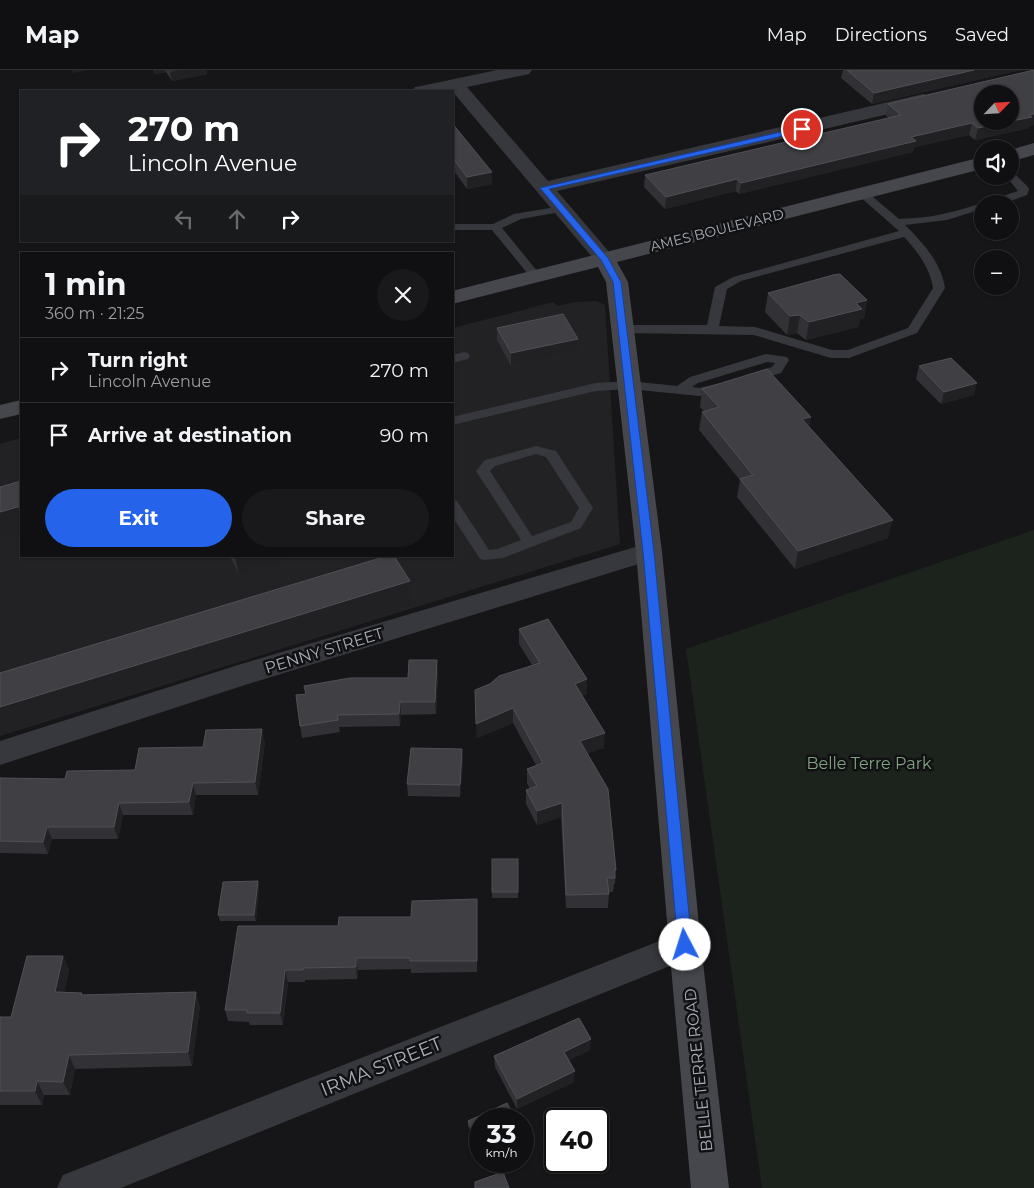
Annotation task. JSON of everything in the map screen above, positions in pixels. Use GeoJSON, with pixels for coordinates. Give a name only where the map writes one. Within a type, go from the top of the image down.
{"type":"FeatureCollection","features":[{"type":"Feature","properties":{"kind":"street"},"geometry":{"type":"LineString","coordinates":[[426,90],[523,70]]}},
{"type":"Feature","properties":{"kind":"street","name":"BELLE TERRE ROAD"},"geometry":{"type":"LineString","coordinates":[[456,84],[605,260],[617,282],[649,552],[685,945],[710,1188]]}},
{"type":"Feature","properties":{"kind":"street"},"geometry":{"type":"LineString","coordinates":[[544,188],[941,96]]}},
{"type":"Feature","properties":{"kind":"street"},"geometry":{"type":"LineString","coordinates":[[1019,154],[1034,150]]}},
{"type":"Feature","properties":{"kind":"street","name":"AMES BOULEVARD"},"geometry":{"type":"LineString","coordinates":[[454,298],[974,165]]}},
{"type":"Feature","properties":{"kind":"street"},"geometry":{"type":"LineString","coordinates":[[0,412],[20,407]]}},
{"type":"Feature","properties":{"kind":"street","name":"PENNY STREET"},"geometry":{"type":"LineString","coordinates":[[0,753],[238,676],[649,552]]}},
{"type":"Feature","properties":{"kind":"street","name":"IRMA STREET"},"geometry":{"type":"LineString","coordinates":[[76,1188],[685,945]]}},
{"type":"Feature","properties":{"kind":"lane"},"geometry":{"type":"LineString","coordinates":[[1017,195],[1023,193],[1024,189],[1019,184]]}},
{"type":"Feature","properties":{"kind":"lane"},"geometry":{"type":"LineString","coordinates":[[622,329],[755,331],[831,354],[849,354],[913,330],[939,288],[938,276],[920,248],[906,232],[862,193]]}},
{"type":"Feature","properties":{"kind":"lane"},"geometry":{"type":"LineString","coordinates":[[897,223],[947,217],[974,209]]}},
{"type":"Feature","properties":{"kind":"lane"},"geometry":{"type":"LineString","coordinates":[[454,227],[495,227],[518,216],[562,210]]}},
{"type":"Feature","properties":{"kind":"lane"},"geometry":{"type":"LineString","coordinates":[[495,227],[536,277]]}},
{"type":"Feature","properties":{"kind":"lane"},"geometry":{"type":"LineString","coordinates":[[712,329],[721,287],[737,279],[906,232]]}},
{"type":"Feature","properties":{"kind":"lane"},"geometry":{"type":"LineString","coordinates":[[680,389],[694,380],[766,358],[783,360],[816,349]]}},
{"type":"Feature","properties":{"kind":"lane"},"geometry":{"type":"LineString","coordinates":[[454,421],[596,387],[629,385],[699,392],[777,370],[783,360]]}},
{"type":"Feature","properties":{"kind":"lane"},"geometry":{"type":"LineString","coordinates":[[454,507],[485,555],[498,554],[576,525],[586,508],[552,454],[536,450],[490,463],[483,471],[529,542]]}},
{"type":"Feature","properties":{"kind":"shaded area"},"geometry":{"type":"Polygon","coordinates":[[[597,301],[605,305],[620,544],[0,736],[0,444],[20,438],[20,557],[454,557],[454,328],[553,302],[557,306],[575,302],[597,301]]]}},
{"type":"Feature","properties":{"kind":"green space","name":"Belle Terre Park"},"geometry":{"type":"Polygon","coordinates":[[[1034,530],[1034,1188],[762,1188],[686,649],[1034,530]]]}},
{"type":"Feature","properties":{"kind":"building"},"geometry":{"type":"Polygon","coordinates":[[[847,70],[974,70],[874,93],[847,70]]]}},
{"type":"Feature","properties":{"kind":"building"},"geometry":{"type":"Polygon","coordinates":[[[1034,70],[1034,114],[1029,115],[1032,117],[1019,120],[1019,85],[974,85],[974,125],[972,123],[911,137],[916,141],[741,183],[737,179],[666,197],[645,175],[901,115],[888,104],[1034,70]]]}},
{"type":"Feature","properties":{"kind":"building"},"geometry":{"type":"Polygon","coordinates":[[[454,125],[492,172],[467,177],[454,160],[454,125]]]}},
{"type":"Feature","properties":{"kind":"building"},"geometry":{"type":"Polygon","coordinates":[[[840,274],[867,300],[856,303],[862,309],[809,322],[800,315],[790,316],[768,293],[833,275],[840,274]]]}},
{"type":"Feature","properties":{"kind":"building"},"geometry":{"type":"Polygon","coordinates":[[[563,314],[578,339],[511,353],[497,328],[563,314]]]}},
{"type":"Feature","properties":{"kind":"building"},"geometry":{"type":"Polygon","coordinates":[[[951,358],[977,383],[944,392],[919,366],[951,358]]]}},
{"type":"Feature","properties":{"kind":"building"},"geometry":{"type":"Polygon","coordinates":[[[767,369],[811,417],[802,419],[893,520],[798,551],[740,479],[753,475],[702,412],[719,407],[702,389],[767,369]]]}},
{"type":"Feature","properties":{"kind":"building"},"geometry":{"type":"Polygon","coordinates":[[[20,481],[20,506],[0,512],[0,487],[20,481]]]}},
{"type":"Feature","properties":{"kind":"building"},"geometry":{"type":"Polygon","coordinates":[[[384,557],[395,557],[410,581],[0,707],[0,673],[384,557]]]}},
{"type":"Feature","properties":{"kind":"building"},"geometry":{"type":"Polygon","coordinates":[[[548,619],[587,679],[575,684],[605,733],[580,741],[608,789],[616,870],[614,870],[615,878],[607,878],[609,894],[566,895],[562,803],[537,811],[526,790],[537,786],[527,769],[543,763],[513,708],[476,724],[475,690],[490,684],[499,676],[540,663],[519,629],[548,619]]]}},
{"type":"Feature","properties":{"kind":"building"},"geometry":{"type":"Polygon","coordinates":[[[409,660],[437,660],[435,702],[400,702],[399,714],[337,715],[338,720],[300,726],[296,695],[306,694],[304,686],[350,678],[408,678],[409,660]]]}},
{"type":"Feature","properties":{"kind":"building"},"geometry":{"type":"Polygon","coordinates":[[[262,729],[255,782],[193,783],[189,802],[119,803],[114,827],[47,827],[43,842],[0,841],[0,778],[65,779],[67,771],[135,770],[139,748],[203,747],[206,730],[262,729]]]}},
{"type":"Feature","properties":{"kind":"building"},"geometry":{"type":"Polygon","coordinates":[[[411,748],[462,749],[460,785],[407,784],[411,748]]]}},
{"type":"Feature","properties":{"kind":"building"},"geometry":{"type":"Polygon","coordinates":[[[492,859],[518,859],[518,892],[492,892],[492,859]]]}},
{"type":"Feature","properties":{"kind":"building"},"geometry":{"type":"Polygon","coordinates":[[[258,881],[254,915],[218,915],[223,882],[258,881]]]}},
{"type":"Feature","properties":{"kind":"building"},"geometry":{"type":"Polygon","coordinates":[[[477,899],[477,961],[410,961],[410,958],[356,958],[356,967],[285,970],[280,1013],[247,1013],[247,1010],[225,1010],[238,926],[338,926],[339,917],[411,917],[412,901],[477,899]]]}},
{"type":"Feature","properties":{"kind":"building"},"geometry":{"type":"Polygon","coordinates":[[[27,956],[63,956],[55,992],[82,993],[81,995],[196,992],[188,1052],[69,1055],[63,1082],[37,1081],[35,1091],[0,1091],[0,1017],[11,1017],[27,956]]]}},
{"type":"Feature","properties":{"kind":"building"},"geometry":{"type":"Polygon","coordinates":[[[579,1018],[591,1039],[564,1052],[575,1071],[517,1099],[494,1056],[579,1018]]]}},
{"type":"Feature","properties":{"kind":"building"},"geometry":{"type":"Polygon","coordinates":[[[507,1103],[510,1108],[496,1108],[507,1103]]]}},
{"type":"Feature","properties":{"kind":"building"},"geometry":{"type":"Polygon","coordinates":[[[503,1173],[509,1188],[475,1188],[475,1182],[503,1173]]]}},
{"type":"Feature","properties":{"kind":"route"},"geometry":{"type":"LineString","coordinates":[[685,945],[649,552],[617,282],[605,260],[544,188],[802,129]]}}]}
